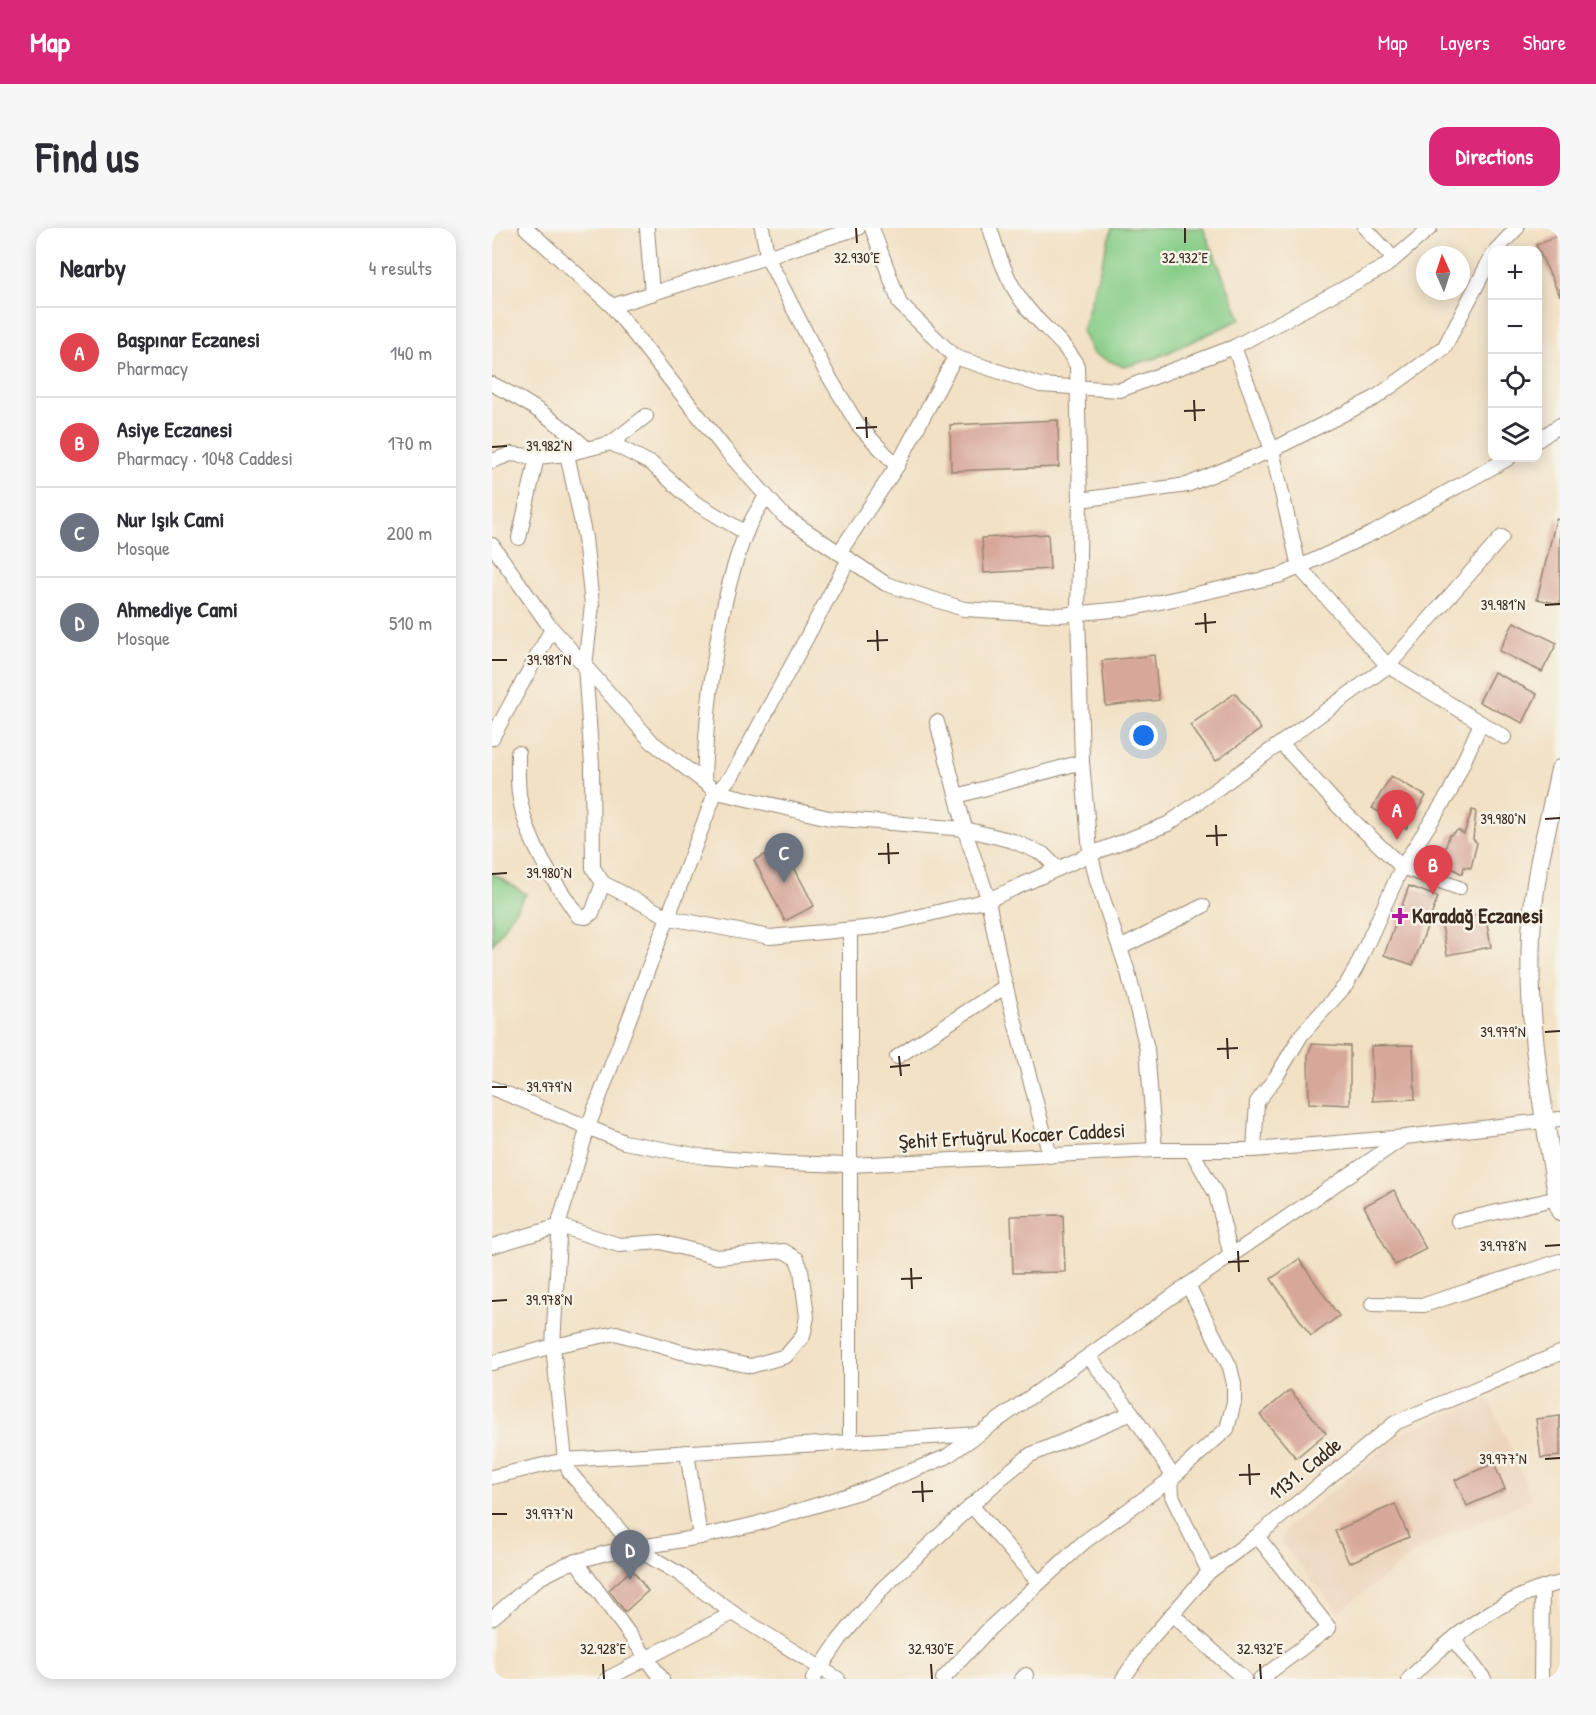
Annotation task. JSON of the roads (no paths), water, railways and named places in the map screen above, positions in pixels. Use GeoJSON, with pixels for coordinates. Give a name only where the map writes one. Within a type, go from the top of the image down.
{"type":"FeatureCollection","features":[{"type":"Feature","properties":{"kind":"main road"},"geometry":{"type":"LineString","coordinates":[[1559,1204],[1552,1120],[1530,972],[1533,905],[1560,769]]}},
{"type":"Feature","properties":{"kind":"street"},"geometry":{"type":"LineString","coordinates":[[526,228],[612,306],[724,448],[784,516],[886,584],[964,609],[1060,615],[1133,608],[1282,575],[1375,532],[1502,462]]}},
{"type":"Feature","properties":{"kind":"street"},"geometry":{"type":"LineString","coordinates":[[647,228],[652,294]]}},
{"type":"Feature","properties":{"kind":"street"},"geometry":{"type":"LineString","coordinates":[[762,228],[768,259],[825,370],[858,425],[897,466]]}},
{"type":"Feature","properties":{"kind":"street"},"geometry":{"type":"LineString","coordinates":[[612,306],[768,259],[858,228]]}},
{"type":"Feature","properties":{"kind":"street"},"geometry":{"type":"LineString","coordinates":[[872,228],[900,304],[955,357],[1040,385],[1120,390],[1234,347],[1386,266],[1430,228]]}},
{"type":"Feature","properties":{"kind":"street"},"geometry":{"type":"LineString","coordinates":[[990,228],[1000,260],[1024,304],[1072,355],[1077,366],[1080,500],[1078,613],[1082,762],[1091,854],[1097,881],[1120,948],[1147,1049],[1155,1150]]}},
{"type":"Feature","properties":{"kind":"street"},"geometry":{"type":"LineString","coordinates":[[1365,228],[1394,259]]}},
{"type":"Feature","properties":{"kind":"street"},"geometry":{"type":"LineString","coordinates":[[1500,246],[1517,228]]}},
{"type":"Feature","properties":{"kind":"street"},"geometry":{"type":"LineString","coordinates":[[1080,500],[1186,485],[1272,450],[1375,398],[1444,348],[1488,264]]}},
{"type":"Feature","properties":{"kind":"street"},"geometry":{"type":"LineString","coordinates":[[1234,347],[1272,450],[1299,567],[1388,666],[1504,736]]}},
{"type":"Feature","properties":{"kind":"street"},"geometry":{"type":"LineString","coordinates":[[838,1679],[733,1613],[678,1573],[635,1548],[570,1473],[565,1460],[553,1346],[560,1227],[588,1127],[717,792],[733,774],[844,556],[897,466],[955,357]]}},
{"type":"Feature","properties":{"kind":"street"},"geometry":{"type":"LineString","coordinates":[[492,384],[534,405],[562,425],[587,449]]}},
{"type":"Feature","properties":{"kind":"street"},"geometry":{"type":"LineString","coordinates":[[492,461],[511,454],[537,457],[567,454],[611,443],[646,416]]}},
{"type":"Feature","properties":{"kind":"street"},"geometry":{"type":"LineString","coordinates":[[1542,437],[1560,425]]}},
{"type":"Feature","properties":{"kind":"street"},"geometry":{"type":"LineString","coordinates":[[611,443],[652,464],[694,502],[746,533]]}},
{"type":"Feature","properties":{"kind":"street"},"geometry":{"type":"LineString","coordinates":[[567,454],[585,538],[592,605],[585,666],[592,765],[593,868],[603,884],[670,918],[770,937],[876,927],[988,900],[1091,854],[1168,824],[1388,666],[1502,537]]}},
{"type":"Feature","properties":{"kind":"street"},"geometry":{"type":"LineString","coordinates":[[519,538],[537,457]]}},
{"type":"Feature","properties":{"kind":"street"},"geometry":{"type":"LineString","coordinates":[[704,782],[705,733],[725,601],[746,533],[766,496]]}},
{"type":"Feature","properties":{"kind":"street"},"geometry":{"type":"LineString","coordinates":[[492,545],[552,629],[652,742],[717,792],[829,818],[965,829],[1013,842],[1043,854],[1058,869]]}},
{"type":"Feature","properties":{"kind":"street"},"geometry":{"type":"LineString","coordinates":[[492,738],[552,629]]}},
{"type":"Feature","properties":{"kind":"street"},"geometry":{"type":"LineString","coordinates":[[937,722],[965,829],[988,900],[1006,986],[1050,1156]]}},
{"type":"Feature","properties":{"kind":"street"},"geometry":{"type":"LineString","coordinates":[[1254,1150],[1257,1101],[1276,1077],[1302,1034],[1346,985],[1402,867],[1450,792],[1481,723]]}},
{"type":"Feature","properties":{"kind":"street"},"geometry":{"type":"LineString","coordinates":[[1281,743],[1340,808],[1402,867],[1459,888]]}},
{"type":"Feature","properties":{"kind":"street"},"geometry":{"type":"LineString","coordinates":[[518,753],[520,799],[530,834],[548,872],[578,916],[586,917],[592,913],[603,884]]}},
{"type":"Feature","properties":{"kind":"street"},"geometry":{"type":"LineString","coordinates":[[957,796],[1082,762]]}},
{"type":"Feature","properties":{"kind":"street"},"geometry":{"type":"LineString","coordinates":[[1120,948],[1203,906]]}},
{"type":"Feature","properties":{"kind":"street"},"geometry":{"type":"LineString","coordinates":[[850,930],[850,1440]]}},
{"type":"Feature","properties":{"kind":"street"},"geometry":{"type":"LineString","coordinates":[[897,1057],[1006,986]]}},
{"type":"Feature","properties":{"kind":"street","name":"Şehit Ertuğrul Kocaer Caddesi"},"geometry":{"type":"LineString","coordinates":[[493,1091],[624,1142],[705,1157],[850,1165],[1155,1150],[1254,1150],[1405,1137],[1552,1120]]}},
{"type":"Feature","properties":{"kind":"street"},"geometry":{"type":"LineString","coordinates":[[492,1618],[539,1578],[576,1561],[635,1548],[700,1538],[756,1524],[862,1491],[946,1457],[1188,1285],[1405,1137]]}},
{"type":"Feature","properties":{"kind":"street"},"geometry":{"type":"LineString","coordinates":[[1191,1150],[1216,1194],[1231,1256]]}},
{"type":"Feature","properties":{"kind":"street"},"geometry":{"type":"LineString","coordinates":[[1458,1221],[1559,1204]]}},
{"type":"Feature","properties":{"kind":"street"},"geometry":{"type":"LineString","coordinates":[[492,1246],[560,1227],[619,1245],[661,1242],[717,1257],[784,1251],[797,1259],[801,1270],[807,1317],[803,1336],[786,1356],[751,1366],[681,1352],[616,1334],[553,1346],[492,1363]]}},
{"type":"Feature","properties":{"kind":"street"},"geometry":{"type":"LineString","coordinates":[[1372,1304],[1424,1305],[1560,1261]]}},
{"type":"Feature","properties":{"kind":"street"},"geometry":{"type":"LineString","coordinates":[[943,1679],[990,1628],[1084,1542],[1171,1479],[1227,1428],[1234,1402],[1234,1384],[1230,1367],[1188,1285]]}},
{"type":"Feature","properties":{"kind":"street","name":"1131. Cadde"},"geometry":{"type":"LineString","coordinates":[[1123,1679],[1148,1642],[1209,1572],[1257,1536],[1395,1423],[1560,1353]]}},
{"type":"Feature","properties":{"kind":"street"},"geometry":{"type":"LineString","coordinates":[[1089,1357],[1132,1413],[1170,1473],[1172,1496],[1209,1572]]}},
{"type":"Feature","properties":{"kind":"street"},"geometry":{"type":"LineString","coordinates":[[813,1679],[840,1640],[883,1588],[971,1505],[1030,1455],[1132,1413]]}},
{"type":"Feature","properties":{"kind":"street"},"geometry":{"type":"LineString","coordinates":[[492,1477],[565,1460],[850,1440],[979,1434]]}},
{"type":"Feature","properties":{"kind":"street"},"geometry":{"type":"LineString","coordinates":[[687,1452],[700,1538]]}},
{"type":"Feature","properties":{"kind":"street"},"geometry":{"type":"LineString","coordinates":[[971,1505],[1039,1583]]}},
{"type":"Feature","properties":{"kind":"street"},"geometry":{"type":"LineString","coordinates":[[1257,1536],[1329,1628],[1260,1679]]}},
{"type":"Feature","properties":{"kind":"street"},"geometry":{"type":"LineString","coordinates":[[576,1561],[662,1679]]}},
{"type":"Feature","properties":{"kind":"street"},"geometry":{"type":"LineString","coordinates":[[1409,1679],[1496,1608],[1532,1590],[1560,1583]]}},
{"type":"Feature","properties":{"kind":"street"},"geometry":{"type":"LineString","coordinates":[[1541,1679],[1542,1587]]}},
{"type":"Feature","properties":{"kind":"street"},"geometry":{"type":"LineString","coordinates":[[607,1679],[646,1656],[733,1613]]}},
{"type":"Feature","properties":{"kind":"street"},"geometry":{"type":"LineString","coordinates":[[1172,1614],[1244,1679]]}},
{"type":"Feature","properties":{"kind":"street"},"geometry":{"type":"LineString","coordinates":[[1454,1640],[1484,1679]]}},
{"type":"Feature","properties":{"kind":"place","name":"Başpınar Eczanesi"},"geometry":{"type":"Point","coordinates":[1397,840]}},
{"type":"Feature","properties":{"kind":"place","name":"Nur Işık Cami"},"geometry":{"type":"Point","coordinates":[784,883]}},
{"type":"Feature","properties":{"kind":"place","name":"Asiye Eczanesi"},"geometry":{"type":"Point","coordinates":[1433,895]}},
{"type":"Feature","properties":{"kind":"place","name":"Karadağ Eczanesi"},"geometry":{"type":"Point","coordinates":[1400,916]}},
{"type":"Feature","properties":{"kind":"place","name":"Ahmediye Cami"},"geometry":{"type":"Point","coordinates":[630,1580]}}]}
